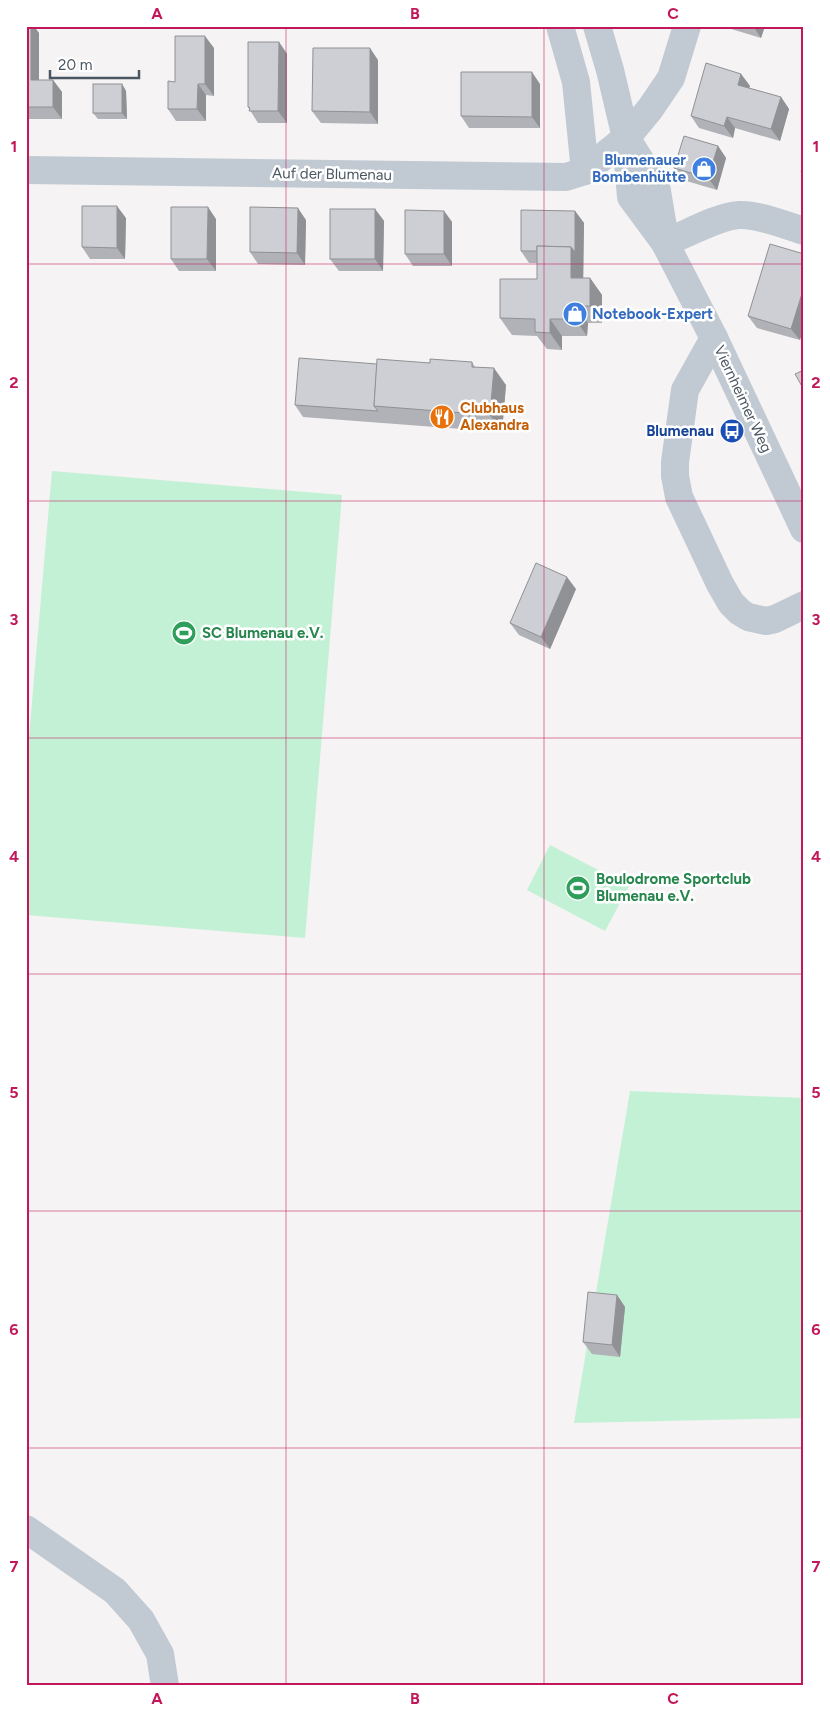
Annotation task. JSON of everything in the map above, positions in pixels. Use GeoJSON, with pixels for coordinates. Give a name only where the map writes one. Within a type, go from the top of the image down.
{"type":"FeatureCollection","features":[{"type":"Feature","properties":{"kind":"street"},"geometry":{"type":"LineString","coordinates":[[560,26],[576,82],[585,171]]}},
{"type":"Feature","properties":{"kind":"street","name":"Viernheimer Weg"},"geometry":{"type":"LineString","coordinates":[[597,26],[610,70],[626,138],[631,197],[665,243],[714,338],[804,529]]}},
{"type":"Feature","properties":{"kind":"street","name":"Auf der Blumenau"},"geometry":{"type":"LineString","coordinates":[[26,170],[566,178],[585,171],[626,138],[650,109],[671,78],[687,26]]}},
{"type":"Feature","properties":{"kind":"street"},"geometry":{"type":"LineString","coordinates":[[665,243],[718,220],[739,215],[761,218],[804,231]]}},
{"type":"Feature","properties":{"kind":"street"},"geometry":{"type":"LineString","coordinates":[[714,338],[685,390],[675,462],[675,476],[679,497],[720,584],[731,603],[740,612],[748,617],[766,621],[775,619],[804,605]]}},
{"type":"Feature","properties":{"kind":"street"},"geometry":{"type":"LineString","coordinates":[[26,1529],[115,1592],[141,1620],[160,1654],[165,1686]]}},
{"type":"Feature","properties":{"kind":"green space","name":"SC Blumenau e.V."},"geometry":{"type":"Polygon","coordinates":[[[52,471],[342,495],[305,938],[26,915],[26,771],[52,471]]]}},
{"type":"Feature","properties":{"kind":"green space","name":"Boulodrome Sportclub Blumenau e.V."},"geometry":{"type":"Polygon","coordinates":[[[550,845],[629,886],[605,931],[527,890],[550,845]]]}},
{"type":"Feature","properties":{"kind":"green space"},"geometry":{"type":"Polygon","coordinates":[[[630,1091],[804,1098],[804,1418],[574,1423],[630,1091]]]}},
{"type":"Feature","properties":{"kind":"building"},"geometry":{"type":"Polygon","coordinates":[[[26,26],[31,26],[31,80],[53,80],[53,107],[26,107],[26,26]]]}},
{"type":"Feature","properties":{"kind":"building"},"geometry":{"type":"Polygon","coordinates":[[[175,36],[205,36],[205,84],[198,84],[197,109],[168,109],[168,81],[175,82],[175,36]]]}},
{"type":"Feature","properties":{"kind":"building"},"geometry":{"type":"Polygon","coordinates":[[[248,42],[279,42],[278,111],[249,111],[248,42]]]}},
{"type":"Feature","properties":{"kind":"building"},"geometry":{"type":"Polygon","coordinates":[[[313,48],[370,48],[370,112],[312,111],[313,48]]]}},
{"type":"Feature","properties":{"kind":"building"},"geometry":{"type":"Polygon","coordinates":[[[706,63],[741,74],[738,85],[781,97],[771,129],[727,117],[724,126],[691,116],[706,63]]]}},
{"type":"Feature","properties":{"kind":"building"},"geometry":{"type":"Polygon","coordinates":[[[461,72],[532,72],[532,117],[461,116],[461,72]]]}},
{"type":"Feature","properties":{"kind":"building"},"geometry":{"type":"Polygon","coordinates":[[[93,84],[122,84],[122,113],[93,113],[93,84]]]}},
{"type":"Feature","properties":{"kind":"building"},"geometry":{"type":"Polygon","coordinates":[[[684,136],[718,146],[708,178],[674,168],[684,136]]]}},
{"type":"Feature","properties":{"kind":"building"},"geometry":{"type":"Polygon","coordinates":[[[82,206],[117,206],[117,248],[82,247],[82,206]]]}},
{"type":"Feature","properties":{"kind":"building"},"geometry":{"type":"Polygon","coordinates":[[[171,207],[208,207],[207,259],[171,259],[171,207]]]}},
{"type":"Feature","properties":{"kind":"building"},"geometry":{"type":"Polygon","coordinates":[[[250,207],[298,208],[297,253],[250,252],[250,207]]]}},
{"type":"Feature","properties":{"kind":"building"},"geometry":{"type":"Polygon","coordinates":[[[330,209],[375,209],[375,259],[330,259],[330,209]]]}},
{"type":"Feature","properties":{"kind":"building"},"geometry":{"type":"Polygon","coordinates":[[[405,210],[444,211],[444,254],[405,254],[405,210]]]}},
{"type":"Feature","properties":{"kind":"building"},"geometry":{"type":"Polygon","coordinates":[[[521,210],[575,211],[575,252],[571,247],[537,246],[537,251],[521,251],[521,210]]]}},
{"type":"Feature","properties":{"kind":"building"},"geometry":{"type":"Polygon","coordinates":[[[770,244],[804,254],[804,287],[791,329],[748,316],[770,244]]]}},
{"type":"Feature","properties":{"kind":"building"},"geometry":{"type":"Polygon","coordinates":[[[537,246],[571,247],[571,278],[590,278],[590,306],[576,306],[575,319],[550,319],[550,333],[535,332],[535,319],[500,318],[500,279],[537,279],[537,246]]]}},
{"type":"Feature","properties":{"kind":"building"},"geometry":{"type":"Polygon","coordinates":[[[299,358],[377,364],[374,406],[378,411],[295,405],[299,358]]]}},
{"type":"Feature","properties":{"kind":"building"},"geometry":{"type":"Polygon","coordinates":[[[377,359],[430,363],[430,359],[472,362],[472,367],[494,368],[490,415],[374,406],[377,359]]]}},
{"type":"Feature","properties":{"kind":"building"},"geometry":{"type":"Polygon","coordinates":[[[804,370],[804,390],[795,374],[804,370]]]}},
{"type":"Feature","properties":{"kind":"building"},"geometry":{"type":"Polygon","coordinates":[[[536,563],[567,577],[541,637],[510,623],[536,563]]]}},
{"type":"Feature","properties":{"kind":"building"},"geometry":{"type":"Polygon","coordinates":[[[588,1292],[617,1295],[612,1345],[583,1342],[588,1292]]]}},
{"type":"Feature","properties":{"kind":"place","name":"Blumenauer Bombenhütte"},"geometry":{"type":"Point","coordinates":[704,169]}},
{"type":"Feature","properties":{"kind":"place","name":"Notebook-Expert"},"geometry":{"type":"Point","coordinates":[575,314]}},
{"type":"Feature","properties":{"kind":"place","name":"Clubhaus Alexandra"},"geometry":{"type":"Point","coordinates":[442,417]}},
{"type":"Feature","properties":{"kind":"place","name":"Blumenau"},"geometry":{"type":"Point","coordinates":[732,431]}},
{"type":"Feature","properties":{"kind":"place","name":"SC Blumenau e.V."},"geometry":{"type":"Point","coordinates":[184,633]}},
{"type":"Feature","properties":{"kind":"place","name":"Boulodrome Sportclub Blumenau e.V."},"geometry":{"type":"Point","coordinates":[578,888]}}]}
